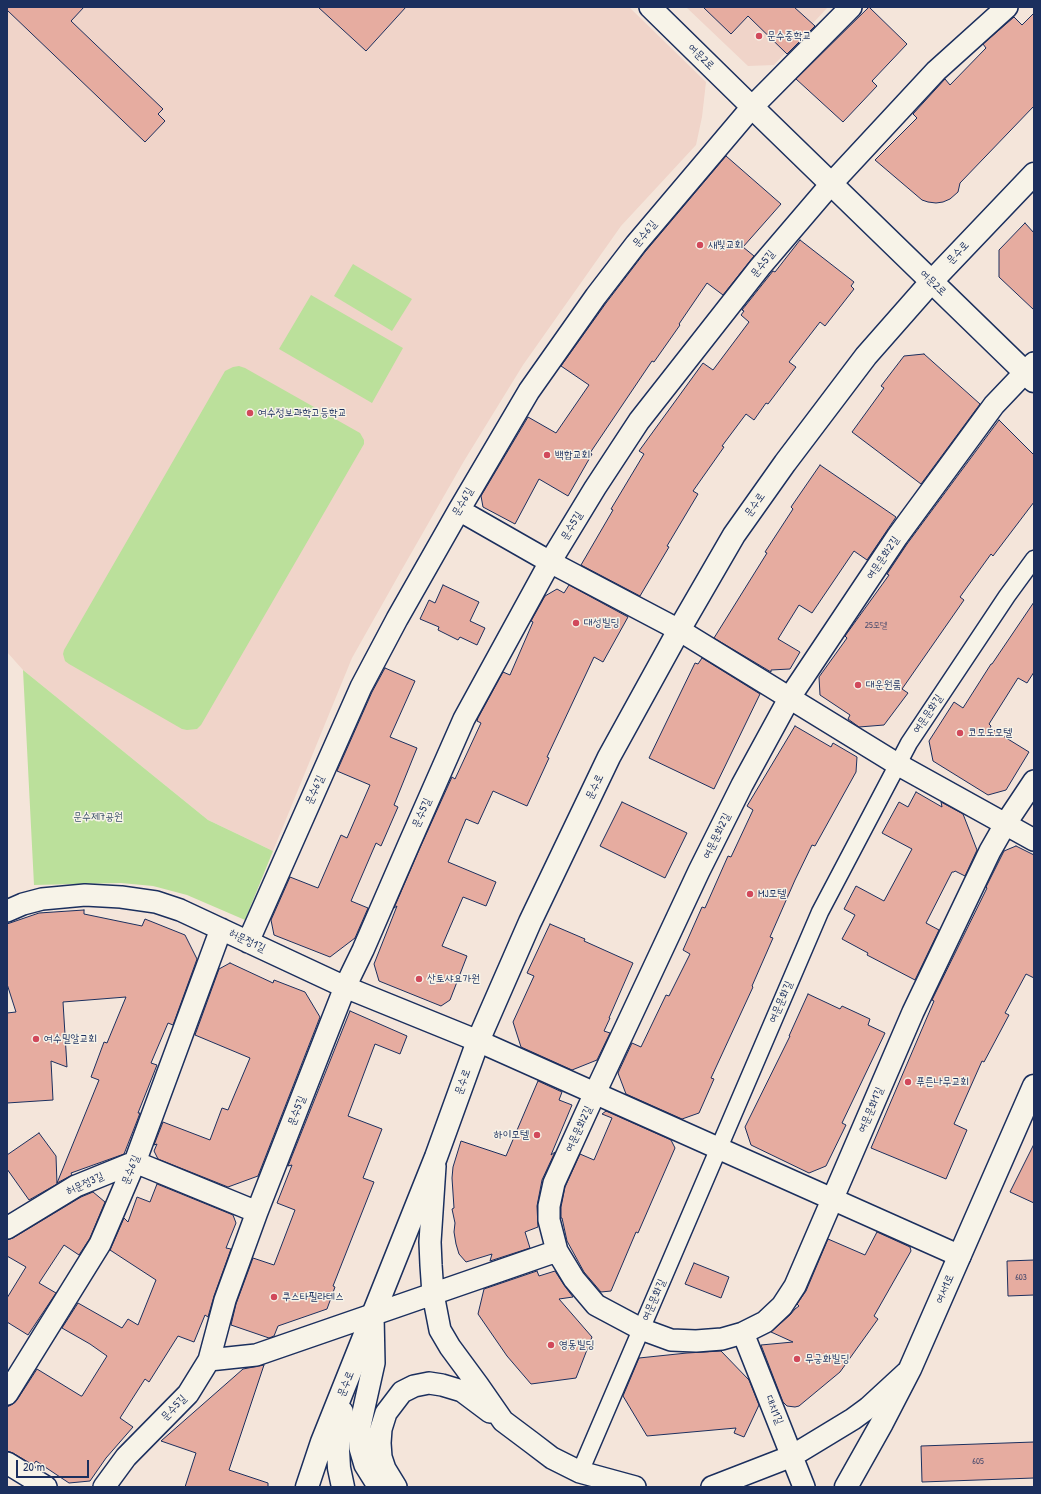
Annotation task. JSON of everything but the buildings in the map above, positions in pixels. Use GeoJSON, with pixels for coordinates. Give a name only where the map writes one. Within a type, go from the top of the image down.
{"type":"FeatureCollection","features":[{"type":"Feature","properties":{"kind":"street","name":"여문2로"},"geometry":{"type":"LineString","coordinates":[[650,7],[932,281],[1031,372]]}},
{"type":"Feature","properties":{"kind":"street"},"geometry":{"type":"LineString","coordinates":[[752,106],[851,7]]}},
{"type":"Feature","properties":{"kind":"street"},"geometry":{"type":"LineString","coordinates":[[831,184],[936,71],[1007,7]]}},
{"type":"Feature","properties":{"kind":"street","name":"문수6길"},"geometry":{"type":"LineString","coordinates":[[248,942],[361,687],[458,510],[529,390],[587,308],[636,244],[752,106]]}},
{"type":"Feature","properties":{"kind":"street","name":"문수로"},"geometry":{"type":"LineString","coordinates":[[307,1487],[322,1442],[436,1157],[478,1041],[530,922],[609,757],[679,630],[734,535],[785,463],[866,356],[932,281],[1034,174]]}},
{"type":"Feature","properties":{"kind":"street","name":"문수5길"},"geometry":{"type":"LineString","coordinates":[[104,1487],[126,1457],[188,1394],[209,1360],[225,1300],[257,1212],[346,987],[464,719],[550,562],[595,488],[639,421],[760,267],[831,184]]}},
{"type":"Feature","properties":{"kind":"street","name":"여문문화2길"},"geometry":{"type":"LineString","coordinates":[[641,1329],[596,1305],[574,1279],[557,1251],[549,1220],[549,1206],[554,1183],[699,871],[742,785],[790,698],[897,537],[994,405],[1031,372]]}},
{"type":"Feature","properties":{"kind":"street"},"geometry":{"type":"LineString","coordinates":[[458,510],[550,562],[679,630],[897,764],[1006,823],[1034,840]]}},
{"type":"Feature","properties":{"kind":"street","name":"여문문화길"},"geometry":{"type":"LineString","coordinates":[[580,1472],[820,912],[909,743],[1007,596],[1034,560]]}},
{"type":"Feature","properties":{"kind":"street","name":"여문문화1길"},"geometry":{"type":"LineString","coordinates":[[641,1329],[671,1340],[696,1341],[722,1339],[743,1333],[765,1322],[782,1306],[795,1286],[913,1012],[990,851],[1006,823],[1034,781]]}},
{"type":"Feature","properties":{"kind":"street","name":"허문정1길"},"geometry":{"type":"LineString","coordinates":[[7,911],[32,901],[60,896],[85,895],[121,897],[156,902],[180,910],[346,987],[478,1041],[960,1256]]}},
{"type":"Feature","properties":{"kind":"street","name":"문수6길"},"geometry":{"type":"LineString","coordinates":[[7,1394],[100,1244],[135,1162],[221,929]]}},
{"type":"Feature","properties":{"kind":"street","name":"여서1로"},"geometry":{"type":"LineString","coordinates":[[846,1487],[910,1369],[1034,1086]]}},
{"type":"Feature","properties":{"kind":"street"},"geometry":{"type":"LineString","coordinates":[[436,1157],[430,1242],[433,1294],[440,1330],[450,1347],[503,1421]]}},
{"type":"Feature","properties":{"kind":"street"},"geometry":{"type":"LineString","coordinates":[[135,1162],[257,1212]]}},
{"type":"Feature","properties":{"kind":"street","name":"허문정3길"},"geometry":{"type":"LineString","coordinates":[[7,1228],[76,1186],[135,1162]]}},
{"type":"Feature","properties":{"kind":"street"},"geometry":{"type":"LineString","coordinates":[[209,1360],[256,1355],[557,1251]]}},
{"type":"Feature","properties":{"kind":"street"},"geometry":{"type":"LineString","coordinates":[[373,1315],[374,1363],[360,1426],[360,1448],[365,1465],[375,1481],[382,1487]]}},
{"type":"Feature","properties":{"kind":"street","name":"대치1길"},"geometry":{"type":"LineString","coordinates":[[743,1333],[804,1487]]}},
{"type":"Feature","properties":{"kind":"street"},"geometry":{"type":"LineString","coordinates":[[712,1487],[792,1456],[868,1408],[910,1369]]}},
{"type":"Feature","properties":{"kind":"street"},"geometry":{"type":"LineString","coordinates":[[396,1487],[385,1469],[381,1457],[381,1429],[386,1412],[402,1392],[414,1386],[429,1383],[462,1391],[552,1458],[580,1472],[635,1487]]}},
{"type":"Feature","properties":{"kind":"street"},"geometry":{"type":"LineString","coordinates":[[343,1391],[338,1450],[339,1468],[343,1487]]}},
{"type":"Feature","properties":{"kind":"street"},"geometry":{"type":"LineString","coordinates":[[7,1464],[46,1487]]}},
{"type":"Feature","properties":{"kind":"shaded area","name":"여수정보과학고등학교"},"geometry":{"type":"Polygon","coordinates":[[[7,7],[629,7],[706,82],[702,117],[696,145],[621,226],[523,365],[464,461],[352,658],[273,851],[208,820],[23,670],[7,652],[7,7]]]}},
{"type":"Feature","properties":{"kind":"shaded area","name":"문수중학교"},"geometry":{"type":"Polygon","coordinates":[[[686,7],[828,7],[774,65],[748,66],[686,7]]]}},
{"type":"Feature","properties":{"kind":"green space"},"geometry":{"type":"Polygon","coordinates":[[[353,264],[412,299],[392,331],[334,296],[353,264]]]}},
{"type":"Feature","properties":{"kind":"green space"},"geometry":{"type":"Polygon","coordinates":[[[311,295],[403,348],[372,403],[279,349],[311,295]]]}},
{"type":"Feature","properties":{"kind":"green space"},"geometry":{"type":"Polygon","coordinates":[[[239,366],[360,433],[364,440],[364,444],[201,725],[197,729],[187,730],[182,729],[69,664],[65,661],[63,654],[225,371],[239,366]]]}},
{"type":"Feature","properties":{"kind":"green space","name":"문수제7공원"},"geometry":{"type":"Polygon","coordinates":[[[23,670],[208,820],[273,851],[245,920],[187,895],[153,886],[121,883],[34,885],[23,670]]]}},
{"type":"Feature","properties":{"kind":"place","name":"문수중학교"},"geometry":{"type":"Point","coordinates":[759,36]}},
{"type":"Feature","properties":{"kind":"place","name":"새빛교회"},"geometry":{"type":"Point","coordinates":[700,245]}},
{"type":"Feature","properties":{"kind":"place","name":"여수정보과학고등학교"},"geometry":{"type":"Point","coordinates":[250,413]}},
{"type":"Feature","properties":{"kind":"place","name":"백합교회"},"geometry":{"type":"Point","coordinates":[547,455]}},
{"type":"Feature","properties":{"kind":"place","name":"대성빌딩"},"geometry":{"type":"Point","coordinates":[576,623]}},
{"type":"Feature","properties":{"kind":"place","name":"대운원룸"},"geometry":{"type":"Point","coordinates":[858,685]}},
{"type":"Feature","properties":{"kind":"place","name":"코모도모텔"},"geometry":{"type":"Point","coordinates":[960,733]}},
{"type":"Feature","properties":{"kind":"place","name":"MJ모텔"},"geometry":{"type":"Point","coordinates":[750,894]}},
{"type":"Feature","properties":{"kind":"place","name":"산토샤요가원"},"geometry":{"type":"Point","coordinates":[419,979]}},
{"type":"Feature","properties":{"kind":"place","name":"여수밀알교회"},"geometry":{"type":"Point","coordinates":[36,1039]}},
{"type":"Feature","properties":{"kind":"place","name":"푸른나무교회"},"geometry":{"type":"Point","coordinates":[908,1082]}},
{"type":"Feature","properties":{"kind":"place","name":"하이모텔"},"geometry":{"type":"Point","coordinates":[537,1135]}},
{"type":"Feature","properties":{"kind":"place","name":"쿠스타필라테스"},"geometry":{"type":"Point","coordinates":[274,1297]}},
{"type":"Feature","properties":{"kind":"place","name":"영동빌딩"},"geometry":{"type":"Point","coordinates":[551,1345]}},
{"type":"Feature","properties":{"kind":"place","name":"무궁화빌딩"},"geometry":{"type":"Point","coordinates":[797,1359]}}]}
